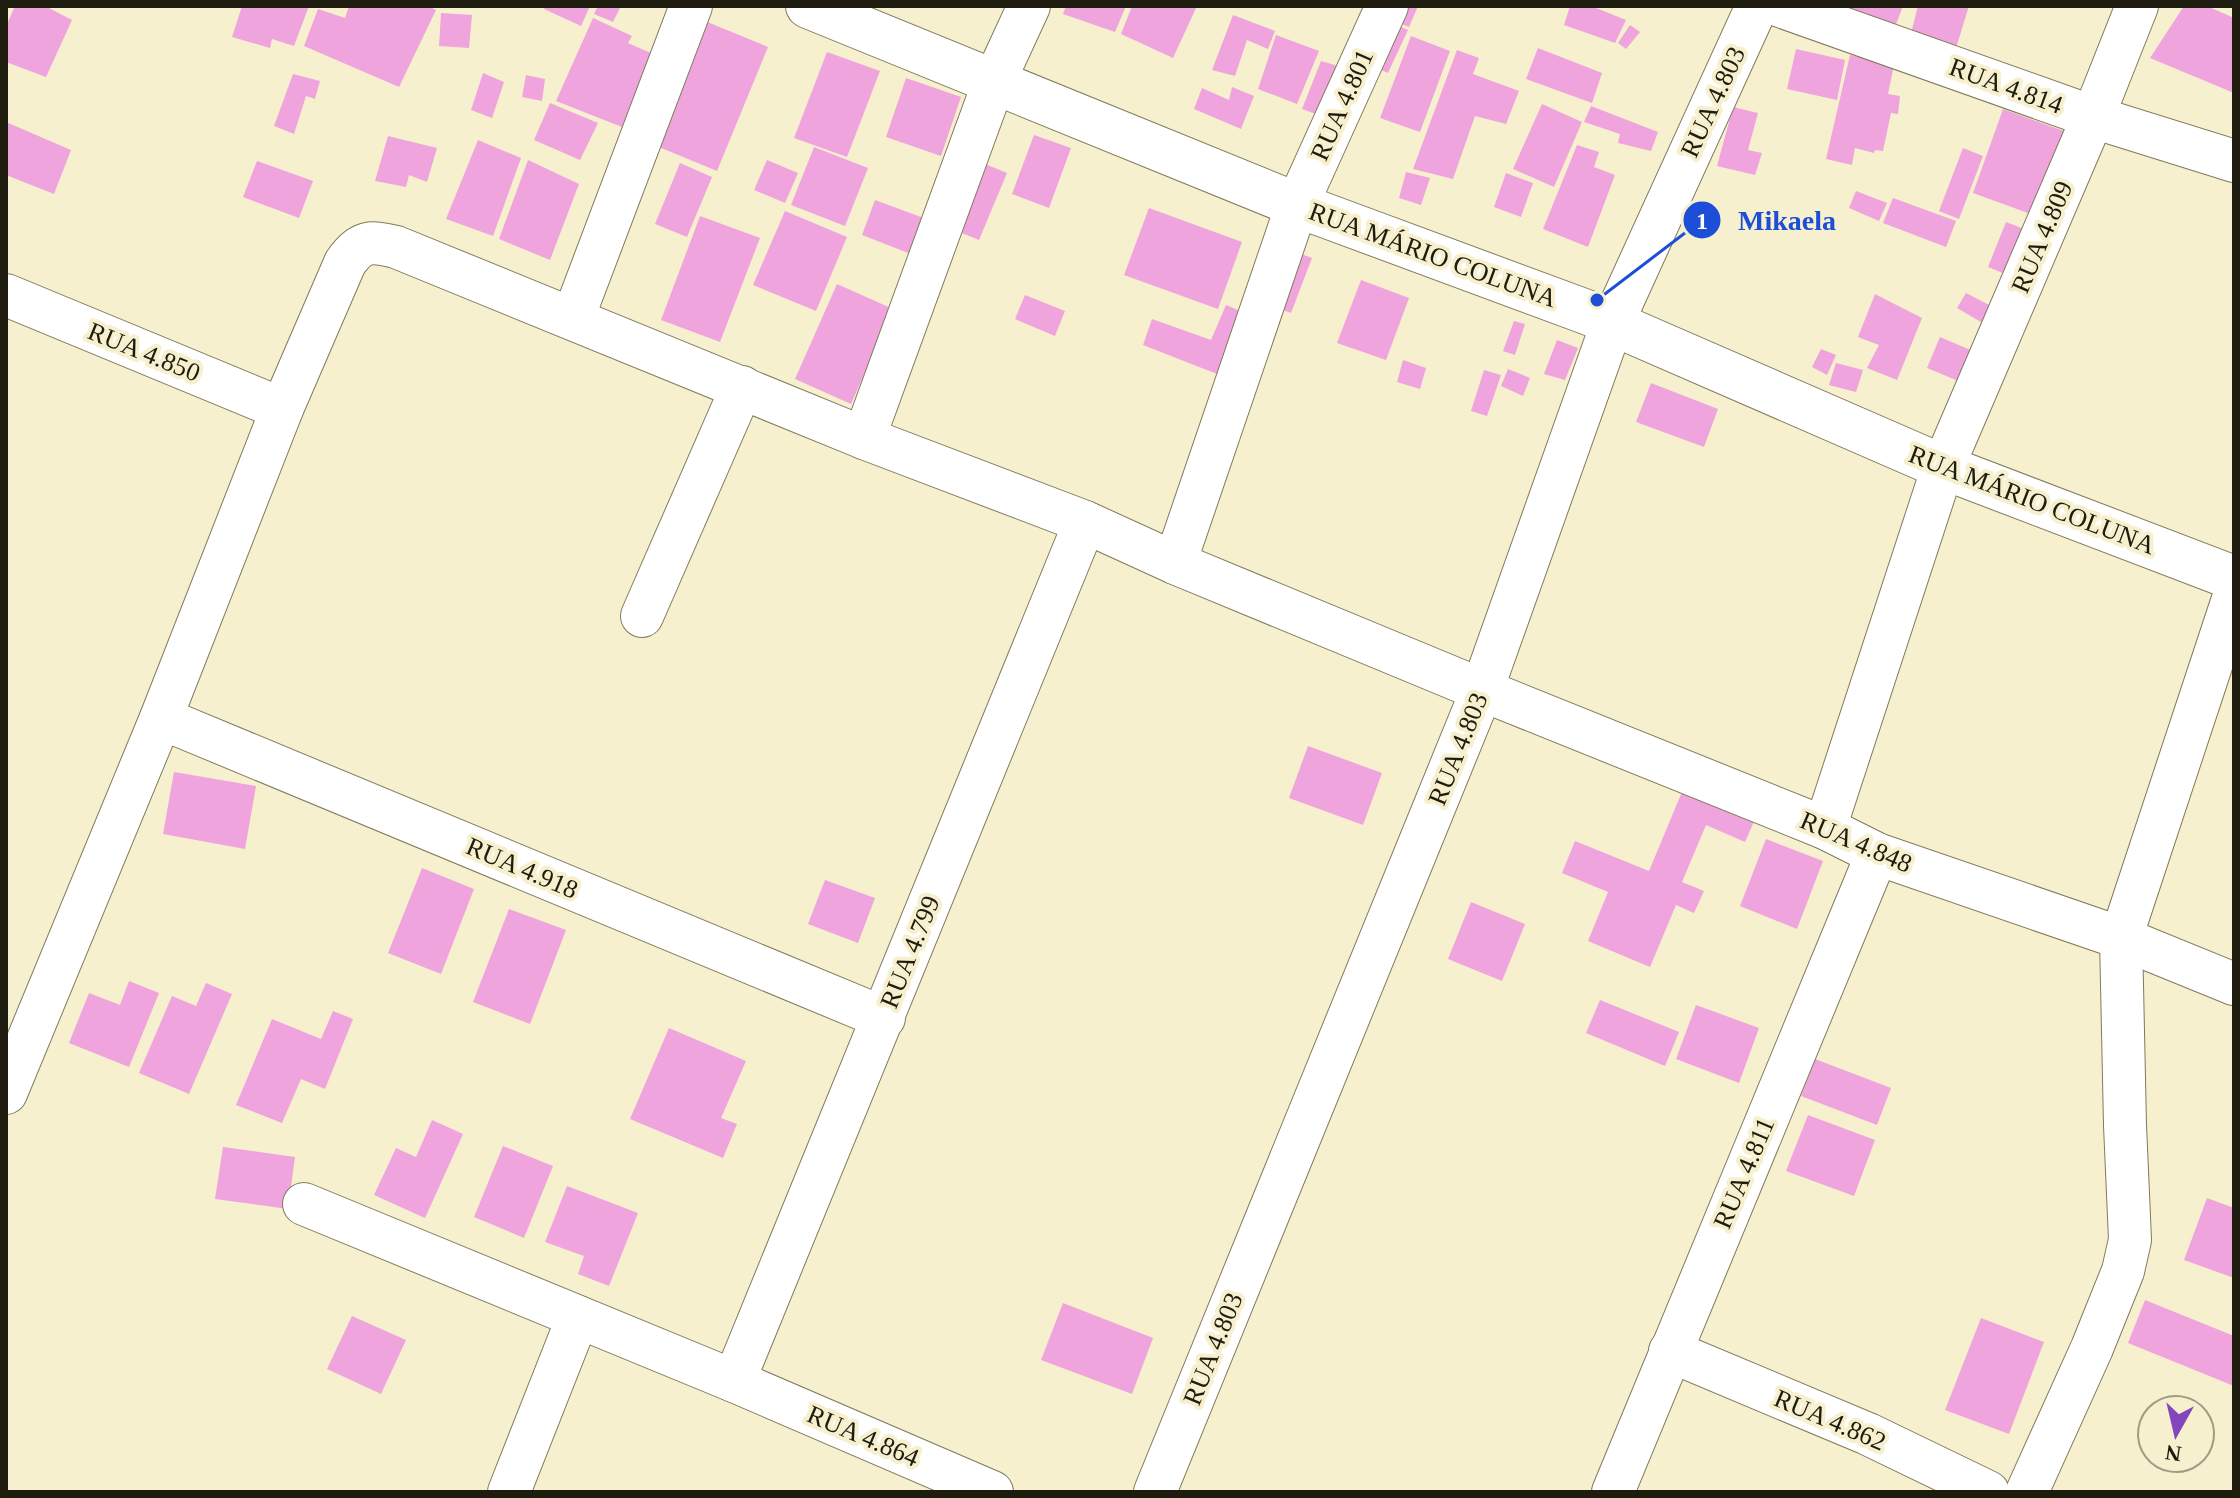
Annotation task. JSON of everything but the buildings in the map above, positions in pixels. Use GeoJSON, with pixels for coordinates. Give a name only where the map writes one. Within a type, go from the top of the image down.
{"type":"FeatureCollection","features":[{"type":"Feature","properties":{"kind":"main road","name":"RUA MÁRIO COLUNA"},"geometry":{"type":"LineString","coordinates":[[808,6],[1297,205],[1589,313],[1943,467],[2234,578]]}},
{"type":"Feature","properties":{"kind":"street"},"geometry":{"type":"LineString","coordinates":[[573,318],[691,6]]}},
{"type":"Feature","properties":{"kind":"street"},"geometry":{"type":"LineString","coordinates":[[864,438],[994,82],[1029,6]]}},
{"type":"Feature","properties":{"kind":"street","name":"RUA 4.801"},"geometry":{"type":"LineString","coordinates":[[1175,563],[1297,205],[1387,6]]}},
{"type":"Feature","properties":{"kind":"street","name":"RUA 4.803"},"geometry":{"type":"LineString","coordinates":[[1155,1492],[1482,690],[1612,324],[1757,6]]}},
{"type":"Feature","properties":{"kind":"street","name":"RUA 4.814"},"geometry":{"type":"LineString","coordinates":[[1780,6],[2093,117],[2234,161]]}},
{"type":"Feature","properties":{"kind":"street","name":"RUA 4.809"},"geometry":{"type":"LineString","coordinates":[[1825,828],[1943,467],[2093,117],[2137,6]]}},
{"type":"Feature","properties":{"kind":"street","name":"RUA 4.848"},"geometry":{"type":"LineString","coordinates":[[282,409],[353,251],[374,242],[396,247],[864,438],[1085,522],[1175,563],[1482,690],[1825,828],[1877,854],[2121,938],[2234,984]]}},
{"type":"Feature","properties":{"kind":"street","name":"RUA 4.850"},"geometry":{"type":"LineString","coordinates":[[6,295],[282,409]]}},
{"type":"Feature","properties":{"kind":"street"},"geometry":{"type":"LineString","coordinates":[[642,616],[742,387]]}},
{"type":"Feature","properties":{"kind":"street"},"geometry":{"type":"LineString","coordinates":[[6,1093],[161,718],[282,409]]}},
{"type":"Feature","properties":{"kind":"street","name":"RUA 4.799"},"geometry":{"type":"LineString","coordinates":[[734,1381],[1085,522]]}},
{"type":"Feature","properties":{"kind":"street"},"geometry":{"type":"LineString","coordinates":[[2027,1492],[2123,1271],[2130,1240],[2121,938],[2234,596]]}},
{"type":"Feature","properties":{"kind":"street","name":"RUA 4.918"},"geometry":{"type":"LineString","coordinates":[[161,718],[884,1018]]}},
{"type":"Feature","properties":{"kind":"street","name":"RUA 4.811"},"geometry":{"type":"LineString","coordinates":[[1613,1492],[1877,854]]}},
{"type":"Feature","properties":{"kind":"street","name":"RUA 4.864"},"geometry":{"type":"LineString","coordinates":[[304,1204],[734,1381],[992,1492]]}},
{"type":"Feature","properties":{"kind":"street"},"geometry":{"type":"LineString","coordinates":[[509,1492],[578,1317]]}},
{"type":"Feature","properties":{"kind":"street","name":"RUA 4.862"},"geometry":{"type":"LineString","coordinates":[[1670,1351],[1868,1434],[1988,1492]]}},
{"type":"Feature","properties":{"kind":"place","name":"Mikaela"},"geometry":{"type":"Point","coordinates":[1597,300]}}]}
